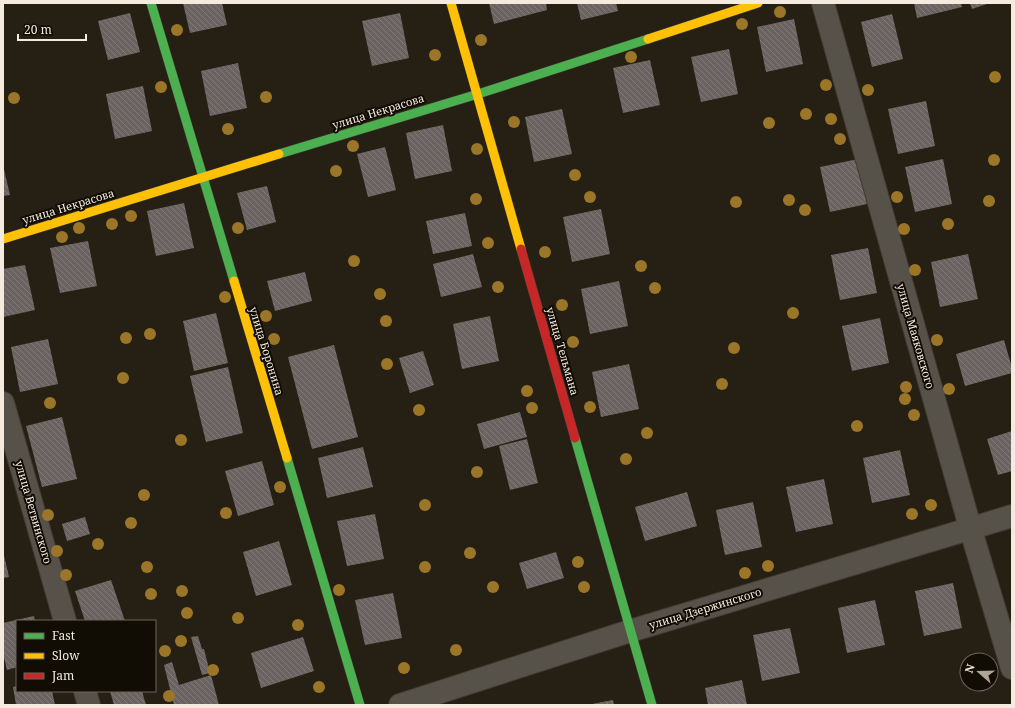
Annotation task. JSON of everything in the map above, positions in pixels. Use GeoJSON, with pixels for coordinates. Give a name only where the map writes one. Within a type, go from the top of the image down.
{"type":"FeatureCollection","features":[{"type":"Feature","properties":{"kind":"street","name":"улица Боронина"},"geometry":{"type":"LineString","coordinates":[[151,3],[360,705]]}},
{"type":"Feature","properties":{"kind":"street","name":"улица Тельмана"},"geometry":{"type":"LineString","coordinates":[[451,3],[652,705]]}},
{"type":"Feature","properties":{"kind":"street","name":"улица Некрасова"},"geometry":{"type":"LineString","coordinates":[[3,239],[203,176],[478,94],[758,3]]}},
{"type":"Feature","properties":{"kind":"street","name":"улица Маяковского"},"geometry":{"type":"LineString","coordinates":[[824,3],[970,527],[1012,668]]}},
{"type":"Feature","properties":{"kind":"street","name":"улица Ветвинского"},"geometry":{"type":"LineString","coordinates":[[3,403],[65,620]]}},
{"type":"Feature","properties":{"kind":"street","name":"улица Дзержинского"},"geometry":{"type":"LineString","coordinates":[[400,705],[630,631],[970,527],[1012,516]]}},
{"type":"Feature","properties":{"kind":"street"},"geometry":{"type":"LineString","coordinates":[[85,692],[89,705]]}},
{"type":"Feature","properties":{"kind":"building"},"geometry":{"type":"Polygon","coordinates":[[[183,3],[222,3],[227,25],[190,33],[183,3]]]}},
{"type":"Feature","properties":{"kind":"building"},"geometry":{"type":"Polygon","coordinates":[[[489,3],[546,3],[547,10],[494,24],[489,3]]]}},
{"type":"Feature","properties":{"kind":"building"},"geometry":{"type":"Polygon","coordinates":[[[577,3],[616,3],[618,11],[581,20],[577,3]]]}},
{"type":"Feature","properties":{"kind":"building"},"geometry":{"type":"Polygon","coordinates":[[[914,3],[961,3],[962,7],[917,18],[914,3]]]}},
{"type":"Feature","properties":{"kind":"building"},"geometry":{"type":"Polygon","coordinates":[[[970,3],[990,3],[972,9],[970,3]]]}},
{"type":"Feature","properties":{"kind":"building"},"geometry":{"type":"Polygon","coordinates":[[[130,13],[140,52],[108,60],[98,21],[130,13]]]}},
{"type":"Feature","properties":{"kind":"building"},"geometry":{"type":"Polygon","coordinates":[[[400,13],[409,58],[372,66],[362,21],[400,13]]]}},
{"type":"Feature","properties":{"kind":"building"},"geometry":{"type":"Polygon","coordinates":[[[892,14],[903,59],[872,67],[861,22],[892,14]]]}},
{"type":"Feature","properties":{"kind":"building"},"geometry":{"type":"Polygon","coordinates":[[[794,19],[803,64],[766,72],[757,27],[794,19]]]}},
{"type":"Feature","properties":{"kind":"building"},"geometry":{"type":"Polygon","coordinates":[[[729,49],[738,94],[701,102],[691,57],[729,49]]]}},
{"type":"Feature","properties":{"kind":"building"},"geometry":{"type":"Polygon","coordinates":[[[650,60],[660,105],[623,113],[613,68],[650,60]]]}},
{"type":"Feature","properties":{"kind":"building"},"geometry":{"type":"Polygon","coordinates":[[[238,63],[247,108],[210,116],[201,71],[238,63]]]}},
{"type":"Feature","properties":{"kind":"building"},"geometry":{"type":"Polygon","coordinates":[[[143,86],[152,131],[115,139],[106,94],[143,86]]]}},
{"type":"Feature","properties":{"kind":"building"},"geometry":{"type":"Polygon","coordinates":[[[926,101],[935,146],[898,154],[888,109],[926,101]]]}},
{"type":"Feature","properties":{"kind":"building"},"geometry":{"type":"Polygon","coordinates":[[[562,109],[572,154],[534,162],[525,117],[562,109]]]}},
{"type":"Feature","properties":{"kind":"building"},"geometry":{"type":"Polygon","coordinates":[[[443,125],[452,171],[415,179],[406,133],[443,125]]]}},
{"type":"Feature","properties":{"kind":"building"},"geometry":{"type":"Polygon","coordinates":[[[385,147],[396,190],[368,197],[357,154],[385,147]]]}},
{"type":"Feature","properties":{"kind":"building"},"geometry":{"type":"Polygon","coordinates":[[[858,159],[867,204],[830,212],[820,167],[858,159]]]}},
{"type":"Feature","properties":{"kind":"building"},"geometry":{"type":"Polygon","coordinates":[[[943,159],[952,204],[915,212],[905,167],[943,159]]]}},
{"type":"Feature","properties":{"kind":"building"},"geometry":{"type":"Polygon","coordinates":[[[3,165],[10,195],[3,196],[3,165]]]}},
{"type":"Feature","properties":{"kind":"building"},"geometry":{"type":"Polygon","coordinates":[[[267,186],[276,222],[247,230],[237,193],[267,186]]]}},
{"type":"Feature","properties":{"kind":"building"},"geometry":{"type":"Polygon","coordinates":[[[184,203],[194,248],[156,256],[147,211],[184,203]]]}},
{"type":"Feature","properties":{"kind":"building"},"geometry":{"type":"Polygon","coordinates":[[[601,209],[610,254],[572,262],[563,217],[601,209]]]}},
{"type":"Feature","properties":{"kind":"building"},"geometry":{"type":"Polygon","coordinates":[[[465,213],[472,246],[433,254],[426,221],[465,213]]]}},
{"type":"Feature","properties":{"kind":"building"},"geometry":{"type":"Polygon","coordinates":[[[88,241],[97,286],[60,293],[50,248],[88,241]]]}},
{"type":"Feature","properties":{"kind":"building"},"geometry":{"type":"Polygon","coordinates":[[[868,248],[877,293],[840,300],[831,255],[868,248]]]}},
{"type":"Feature","properties":{"kind":"building"},"geometry":{"type":"Polygon","coordinates":[[[473,254],[482,287],[441,297],[433,264],[473,254]]]}},
{"type":"Feature","properties":{"kind":"building"},"geometry":{"type":"Polygon","coordinates":[[[968,254],[978,299],[940,307],[931,262],[968,254]]]}},
{"type":"Feature","properties":{"kind":"building"},"geometry":{"type":"Polygon","coordinates":[[[25,265],[35,310],[3,317],[3,269],[25,265]]]}},
{"type":"Feature","properties":{"kind":"building"},"geometry":{"type":"Polygon","coordinates":[[[305,272],[312,301],[275,311],[267,281],[305,272]]]}},
{"type":"Feature","properties":{"kind":"building"},"geometry":{"type":"Polygon","coordinates":[[[619,281],[628,326],[590,334],[581,289],[619,281]]]}},
{"type":"Feature","properties":{"kind":"building"},"geometry":{"type":"Polygon","coordinates":[[[216,313],[228,363],[194,371],[183,321],[216,313]]]}},
{"type":"Feature","properties":{"kind":"building"},"geometry":{"type":"Polygon","coordinates":[[[490,316],[499,361],[462,369],[453,324],[490,316]]]}},
{"type":"Feature","properties":{"kind":"building"},"geometry":{"type":"Polygon","coordinates":[[[880,318],[889,363],[852,371],[842,326],[880,318]]]}},
{"type":"Feature","properties":{"kind":"building"},"geometry":{"type":"Polygon","coordinates":[[[48,339],[58,384],[20,392],[11,347],[48,339]]]}},
{"type":"Feature","properties":{"kind":"building"},"geometry":{"type":"Polygon","coordinates":[[[1004,340],[1012,373],[965,386],[956,354],[1004,340]]]}},
{"type":"Feature","properties":{"kind":"building"},"geometry":{"type":"Polygon","coordinates":[[[334,345],[358,437],[312,449],[288,357],[334,345]]]}},
{"type":"Feature","properties":{"kind":"building"},"geometry":{"type":"Polygon","coordinates":[[[423,351],[434,385],[410,393],[399,358],[423,351]]]}},
{"type":"Feature","properties":{"kind":"building"},"geometry":{"type":"Polygon","coordinates":[[[629,364],[639,409],[601,417],[592,372],[629,364]]]}},
{"type":"Feature","properties":{"kind":"building"},"geometry":{"type":"Polygon","coordinates":[[[228,367],[243,433],[206,442],[190,376],[228,367]]]}},
{"type":"Feature","properties":{"kind":"building"},"geometry":{"type":"Polygon","coordinates":[[[520,412],[527,437],[484,449],[477,424],[520,412]]]}},
{"type":"Feature","properties":{"kind":"building"},"geometry":{"type":"Polygon","coordinates":[[[62,417],[77,479],[42,487],[26,426],[62,417]]]}},
{"type":"Feature","properties":{"kind":"building"},"geometry":{"type":"Polygon","coordinates":[[[1012,431],[1012,471],[998,475],[987,439],[1012,431]]]}},
{"type":"Feature","properties":{"kind":"building"},"geometry":{"type":"Polygon","coordinates":[[[527,439],[538,483],[510,490],[499,446],[527,439]]]}},
{"type":"Feature","properties":{"kind":"building"},"geometry":{"type":"Polygon","coordinates":[[[363,447],[373,487],[327,498],[318,458],[363,447]]]}},
{"type":"Feature","properties":{"kind":"building"},"geometry":{"type":"Polygon","coordinates":[[[900,450],[910,495],[872,503],[863,458],[900,450]]]}},
{"type":"Feature","properties":{"kind":"building"},"geometry":{"type":"Polygon","coordinates":[[[262,461],[274,505],[238,516],[225,471],[262,461]]]}},
{"type":"Feature","properties":{"kind":"building"},"geometry":{"type":"Polygon","coordinates":[[[824,479],[833,524],[796,532],[786,487],[824,479]]]}},
{"type":"Feature","properties":{"kind":"building"},"geometry":{"type":"Polygon","coordinates":[[[687,492],[697,526],[645,541],[635,507],[687,492]]]}},
{"type":"Feature","properties":{"kind":"building"},"geometry":{"type":"Polygon","coordinates":[[[753,502],[762,547],[725,555],[716,510],[753,502]]]}},
{"type":"Feature","properties":{"kind":"building"},"geometry":{"type":"Polygon","coordinates":[[[375,514],[384,559],[347,566],[337,521],[375,514]]]}},
{"type":"Feature","properties":{"kind":"building"},"geometry":{"type":"Polygon","coordinates":[[[85,517],[90,534],[67,541],[62,524],[85,517]]]}},
{"type":"Feature","properties":{"kind":"building"},"geometry":{"type":"Polygon","coordinates":[[[279,541],[292,585],[256,596],[243,552],[279,541]]]}},
{"type":"Feature","properties":{"kind":"building"},"geometry":{"type":"Polygon","coordinates":[[[3,551],[9,577],[3,578],[3,551]]]}},
{"type":"Feature","properties":{"kind":"building"},"geometry":{"type":"Polygon","coordinates":[[[556,552],[564,578],[527,589],[519,563],[556,552]]]}},
{"type":"Feature","properties":{"kind":"building"},"geometry":{"type":"Polygon","coordinates":[[[111,580],[125,620],[85,620],[75,591],[111,580]]]}},
{"type":"Feature","properties":{"kind":"building"},"geometry":{"type":"Polygon","coordinates":[[[953,583],[962,628],[924,636],[915,591],[953,583]]]}},
{"type":"Feature","properties":{"kind":"building"},"geometry":{"type":"Polygon","coordinates":[[[393,593],[402,638],[365,645],[355,600],[393,593]]]}},
{"type":"Feature","properties":{"kind":"building"},"geometry":{"type":"Polygon","coordinates":[[[875,600],[885,645],[847,653],[838,608],[875,600]]]}},
{"type":"Feature","properties":{"kind":"building"},"geometry":{"type":"Polygon","coordinates":[[[34,616],[35,620],[16,620],[34,616]]]}},
{"type":"Feature","properties":{"kind":"building"},"geometry":{"type":"Polygon","coordinates":[[[16,620],[16,667],[7,670],[3,653],[3,623],[16,620]]]}},
{"type":"Feature","properties":{"kind":"building"},"geometry":{"type":"Polygon","coordinates":[[[790,628],[800,673],[762,681],[753,635],[790,628]]]}},
{"type":"Feature","properties":{"kind":"building"},"geometry":{"type":"Polygon","coordinates":[[[198,636],[202,649],[204,649],[210,673],[202,675],[191,637],[198,636]]]}},
{"type":"Feature","properties":{"kind":"building"},"geometry":{"type":"Polygon","coordinates":[[[303,637],[314,671],[261,688],[251,653],[303,637]]]}},
{"type":"Feature","properties":{"kind":"building"},"geometry":{"type":"Polygon","coordinates":[[[172,662],[179,685],[211,675],[219,705],[174,705],[164,665],[172,662]]]}},
{"type":"Feature","properties":{"kind":"building"},"geometry":{"type":"Polygon","coordinates":[[[742,680],[747,705],[708,705],[705,688],[742,680]]]}},
{"type":"Feature","properties":{"kind":"building"},"geometry":{"type":"Polygon","coordinates":[[[16,686],[16,692],[52,692],[55,705],[16,705],[13,687],[16,686]]]}},
{"type":"Feature","properties":{"kind":"building"},"geometry":{"type":"Polygon","coordinates":[[[110,692],[142,692],[146,705],[114,705],[110,692]]]}},
{"type":"Feature","properties":{"kind":"building"},"geometry":{"type":"Polygon","coordinates":[[[613,700],[614,705],[592,705],[592,704],[613,700]]]}},
{"type":"Feature","properties":{"kind":"traffic: fast"},"geometry":{"type":"LineString","coordinates":[[151,3],[234,281]]}},
{"type":"Feature","properties":{"kind":"traffic: fast"},"geometry":{"type":"LineString","coordinates":[[279,154],[478,94],[648,39]]}},
{"type":"Feature","properties":{"kind":"traffic: fast"},"geometry":{"type":"LineString","coordinates":[[575,438],[652,705]]}},
{"type":"Feature","properties":{"kind":"traffic: fast"},"geometry":{"type":"LineString","coordinates":[[287,458],[360,705]]}},
{"type":"Feature","properties":{"kind":"traffic: slow"},"geometry":{"type":"LineString","coordinates":[[451,3],[521,249]]}},
{"type":"Feature","properties":{"kind":"traffic: slow"},"geometry":{"type":"LineString","coordinates":[[648,39],[758,3]]}},
{"type":"Feature","properties":{"kind":"traffic: slow"},"geometry":{"type":"LineString","coordinates":[[3,239],[279,154]]}},
{"type":"Feature","properties":{"kind":"traffic: slow"},"geometry":{"type":"LineString","coordinates":[[234,281],[287,458]]}},
{"type":"Feature","properties":{"kind":"traffic: jam"},"geometry":{"type":"LineString","coordinates":[[521,249],[575,438]]}}]}
